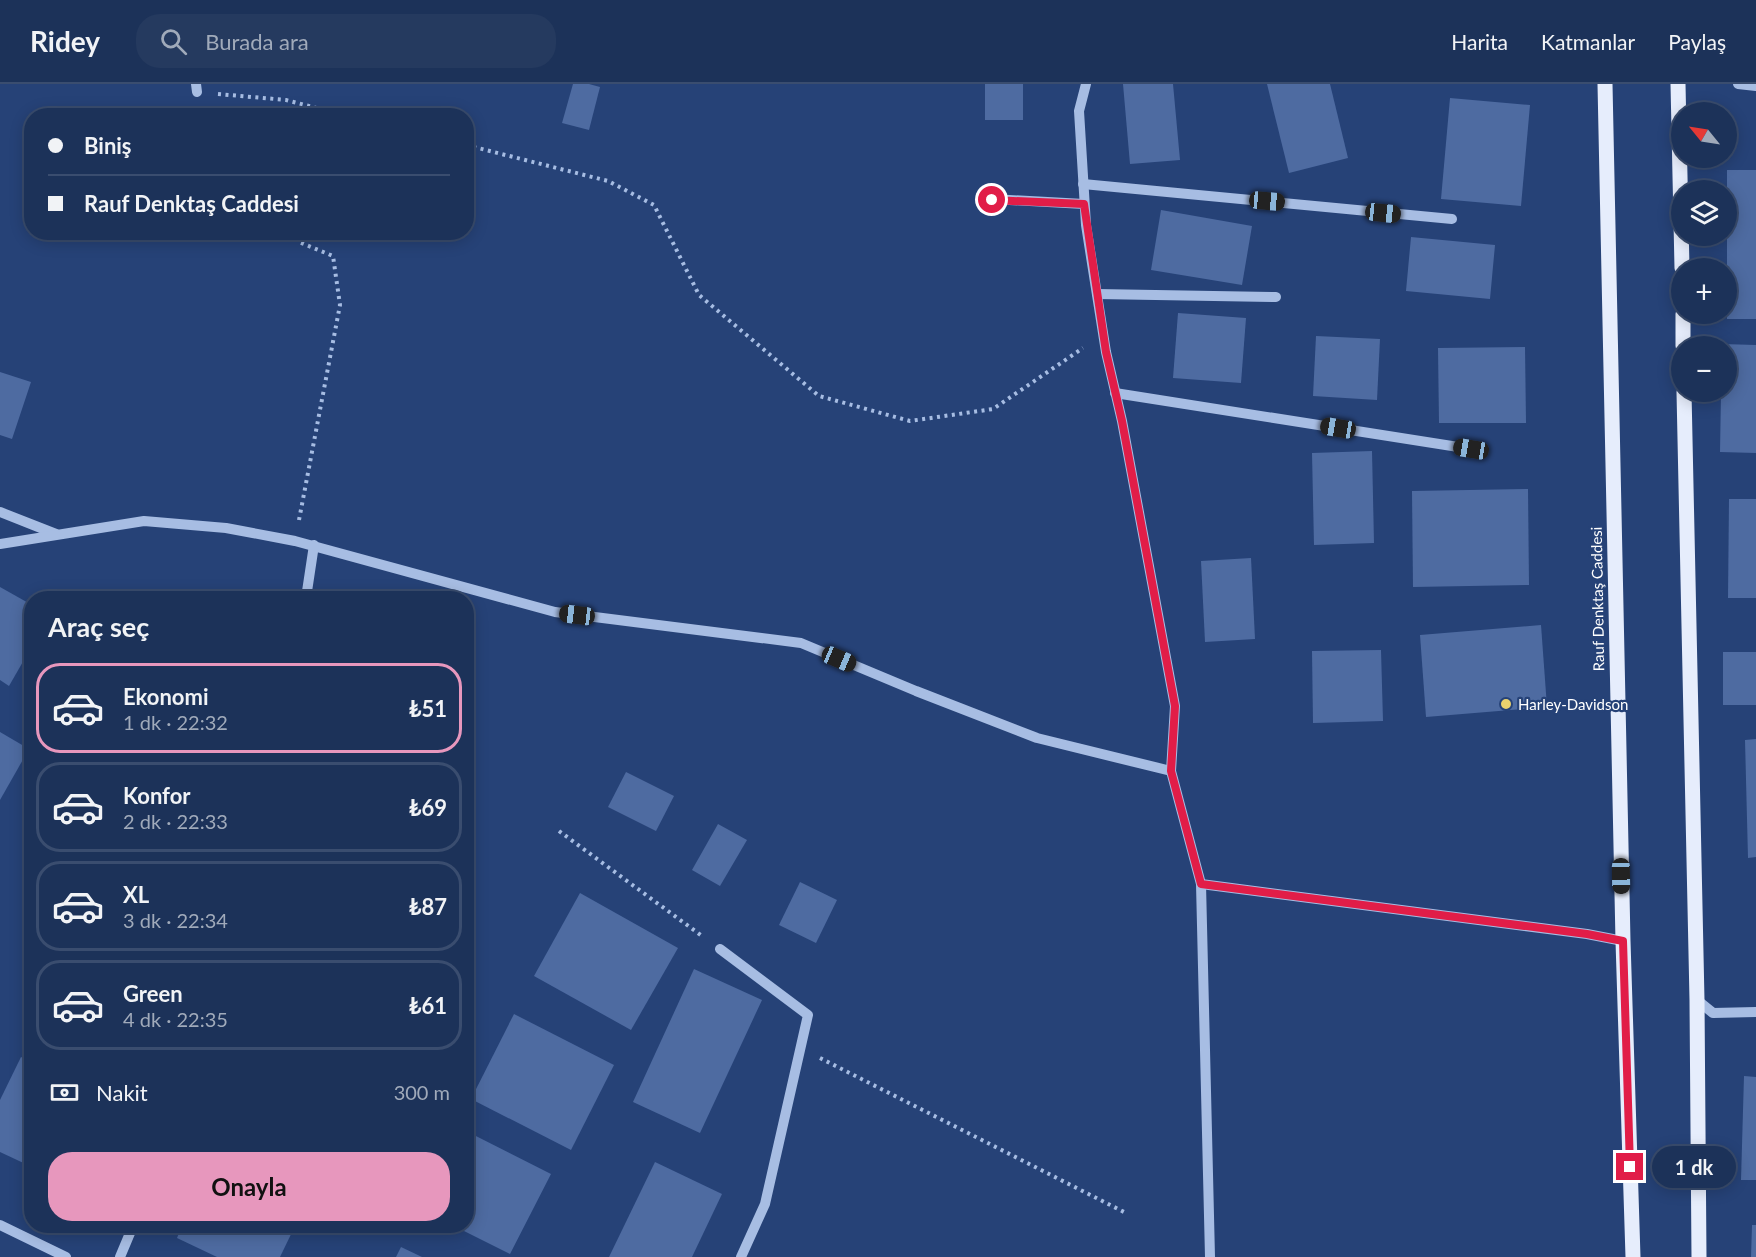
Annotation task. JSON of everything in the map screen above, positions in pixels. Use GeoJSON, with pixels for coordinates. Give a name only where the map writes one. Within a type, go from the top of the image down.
{"type":"FeatureCollection","features":[{"type":"Feature","properties":{"kind":"main road","name":"Rauf Denktaş Caddesi"},"geometry":{"type":"LineString","coordinates":[[1605,84],[1623,941],[1633,1257]]}},
{"type":"Feature","properties":{"kind":"main road"},"geometry":{"type":"LineString","coordinates":[[1678,84],[1682,258]]}},
{"type":"Feature","properties":{"kind":"main road"},"geometry":{"type":"LineString","coordinates":[[1684,402],[1697,1000],[1699,1257]]}},
{"type":"Feature","properties":{"kind":"street"},"geometry":{"type":"LineString","coordinates":[[1086,84],[1079,111],[1084,204],[1103,334],[1175,706],[1171,771],[1201,884],[1210,1257]]}},
{"type":"Feature","properties":{"kind":"street"},"geometry":{"type":"LineString","coordinates":[[1738,84],[1756,86]]}},
{"type":"Feature","properties":{"kind":"street"},"geometry":{"type":"LineString","coordinates":[[1083,184],[1452,219]]}},
{"type":"Feature","properties":{"kind":"street"},"geometry":{"type":"LineString","coordinates":[[992,200],[1084,204]]}},
{"type":"Feature","properties":{"kind":"street"},"geometry":{"type":"LineString","coordinates":[[1097,294],[1276,297]]}},
{"type":"Feature","properties":{"kind":"street"},"geometry":{"type":"LineString","coordinates":[[1115,393],[1471,449]]}},
{"type":"Feature","properties":{"kind":"street"},"geometry":{"type":"LineString","coordinates":[[0,513],[57,534]]}},
{"type":"Feature","properties":{"kind":"street"},"geometry":{"type":"LineString","coordinates":[[0,544],[144,521],[226,528],[295,541],[555,612],[801,643],[1037,738],[1171,771]]}},
{"type":"Feature","properties":{"kind":"street"},"geometry":{"type":"LineString","coordinates":[[307,591],[314,545]]}},
{"type":"Feature","properties":{"kind":"street"},"geometry":{"type":"LineString","coordinates":[[1201,884],[1587,934],[1623,941]]}},
{"type":"Feature","properties":{"kind":"street"},"geometry":{"type":"LineString","coordinates":[[720,949],[808,1016],[765,1204],[741,1257]]}},
{"type":"Feature","properties":{"kind":"street"},"geometry":{"type":"LineString","coordinates":[[1697,1000],[1713,1013],[1756,1012]]}},
{"type":"Feature","properties":{"kind":"street"},"geometry":{"type":"LineString","coordinates":[[0,1225],[66,1257]]}},
{"type":"Feature","properties":{"kind":"street"},"geometry":{"type":"LineString","coordinates":[[120,1257],[130,1233]]}},
{"type":"Feature","properties":{"kind":"path"},"geometry":{"type":"LineString","coordinates":[[196,88],[286,100],[316,108]]}},
{"type":"Feature","properties":{"kind":"path"},"geometry":{"type":"LineString","coordinates":[[474,147],[608,181],[654,205],[699,295],[819,396],[910,421],[993,409],[1103,334]]}},
{"type":"Feature","properties":{"kind":"path"},"geometry":{"type":"LineString","coordinates":[[295,541],[340,305],[333,256],[299,242]]}},
{"type":"Feature","properties":{"kind":"path"},"geometry":{"type":"LineString","coordinates":[[560,831],[720,949]]}},
{"type":"Feature","properties":{"kind":"path"},"geometry":{"type":"LineString","coordinates":[[800,1049],[1126,1213]]}},
{"type":"Feature","properties":{"kind":"building"},"geometry":{"type":"Polygon","coordinates":[[[573,84],[600,87],[589,130],[562,123],[573,84]]]}},
{"type":"Feature","properties":{"kind":"building"},"geometry":{"type":"Polygon","coordinates":[[[985,84],[1023,84],[1023,120],[985,120],[985,84]]]}},
{"type":"Feature","properties":{"kind":"building"},"geometry":{"type":"Polygon","coordinates":[[[1123,84],[1173,84],[1180,160],[1130,164],[1123,84]]]}},
{"type":"Feature","properties":{"kind":"building"},"geometry":{"type":"Polygon","coordinates":[[[1267,84],[1330,84],[1348,158],[1289,173],[1267,84]]]}},
{"type":"Feature","properties":{"kind":"building"},"geometry":{"type":"Polygon","coordinates":[[[1450,98],[1530,105],[1521,206],[1441,199],[1450,98]]]}},
{"type":"Feature","properties":{"kind":"building"},"geometry":{"type":"Polygon","coordinates":[[[1727,170],[1756,170],[1756,319],[1737,319],[1737,258],[1727,258],[1727,246],[1737,246],[1737,180],[1727,180],[1727,170]]]}},
{"type":"Feature","properties":{"kind":"building"},"geometry":{"type":"Polygon","coordinates":[[[1161,210],[1252,226],[1242,285],[1151,270],[1161,210]]]}},
{"type":"Feature","properties":{"kind":"building"},"geometry":{"type":"Polygon","coordinates":[[[1411,237],[1495,245],[1490,299],[1406,291],[1411,237]]]}},
{"type":"Feature","properties":{"kind":"building"},"geometry":{"type":"Polygon","coordinates":[[[1178,313],[1246,318],[1241,383],[1173,378],[1178,313]]]}},
{"type":"Feature","properties":{"kind":"building"},"geometry":{"type":"Polygon","coordinates":[[[1316,336],[1380,339],[1377,400],[1313,396],[1316,336]]]}},
{"type":"Feature","properties":{"kind":"building"},"geometry":{"type":"Polygon","coordinates":[[[1737,344],[1756,345],[1756,453],[1720,452],[1721,402],[1737,402],[1737,344]]]}},
{"type":"Feature","properties":{"kind":"building"},"geometry":{"type":"Polygon","coordinates":[[[1525,347],[1526,423],[1439,423],[1438,348],[1525,347]]]}},
{"type":"Feature","properties":{"kind":"building"},"geometry":{"type":"Polygon","coordinates":[[[0,372],[31,382],[12,439],[0,435],[0,372]]]}},
{"type":"Feature","properties":{"kind":"building"},"geometry":{"type":"Polygon","coordinates":[[[1372,451],[1374,543],[1314,545],[1312,453],[1372,451]]]}},
{"type":"Feature","properties":{"kind":"building"},"geometry":{"type":"Polygon","coordinates":[[[1528,489],[1529,585],[1413,587],[1412,491],[1528,489]]]}},
{"type":"Feature","properties":{"kind":"building"},"geometry":{"type":"Polygon","coordinates":[[[1729,499],[1756,499],[1756,598],[1728,598],[1729,499]]]}},
{"type":"Feature","properties":{"kind":"building"},"geometry":{"type":"Polygon","coordinates":[[[1251,558],[1255,639],[1205,642],[1201,561],[1251,558]]]}},
{"type":"Feature","properties":{"kind":"building"},"geometry":{"type":"Polygon","coordinates":[[[0,587],[24,600],[24,660],[9,686],[0,680],[0,587]]]}},
{"type":"Feature","properties":{"kind":"building"},"geometry":{"type":"Polygon","coordinates":[[[1541,625],[1547,707],[1426,717],[1420,635],[1541,625]]]}},
{"type":"Feature","properties":{"kind":"building"},"geometry":{"type":"Polygon","coordinates":[[[1381,650],[1383,721],[1313,723],[1312,651],[1381,650]]]}},
{"type":"Feature","properties":{"kind":"building"},"geometry":{"type":"Polygon","coordinates":[[[1723,652],[1756,652],[1756,705],[1723,705],[1723,652]]]}},
{"type":"Feature","properties":{"kind":"building"},"geometry":{"type":"Polygon","coordinates":[[[0,732],[24,746],[24,758],[0,800],[0,732]]]}},
{"type":"Feature","properties":{"kind":"building"},"geometry":{"type":"Polygon","coordinates":[[[1756,739],[1756,857],[1748,858],[1745,740],[1756,739]]]}},
{"type":"Feature","properties":{"kind":"building"},"geometry":{"type":"Polygon","coordinates":[[[626,772],[674,796],[656,831],[608,807],[626,772]]]}},
{"type":"Feature","properties":{"kind":"building"},"geometry":{"type":"Polygon","coordinates":[[[718,824],[747,840],[720,886],[692,870],[718,824]]]}},
{"type":"Feature","properties":{"kind":"building"},"geometry":{"type":"Polygon","coordinates":[[[800,882],[837,900],[816,943],[779,925],[800,882]]]}},
{"type":"Feature","properties":{"kind":"building"},"geometry":{"type":"Polygon","coordinates":[[[580,893],[678,948],[631,1030],[534,976],[580,893]]]}},
{"type":"Feature","properties":{"kind":"building"},"geometry":{"type":"Polygon","coordinates":[[[694,969],[762,1000],[700,1133],[633,1102],[694,969]]]}},
{"type":"Feature","properties":{"kind":"building"},"geometry":{"type":"Polygon","coordinates":[[[514,1014],[614,1065],[571,1150],[474,1101],[474,1093],[514,1014]]]}},
{"type":"Feature","properties":{"kind":"building"},"geometry":{"type":"Polygon","coordinates":[[[21,1057],[24,1058],[24,1163],[0,1152],[0,1100],[21,1057]]]}},
{"type":"Feature","properties":{"kind":"building"},"geometry":{"type":"Polygon","coordinates":[[[1744,1076],[1756,1077],[1756,1180],[1741,1180],[1744,1076]]]}},
{"type":"Feature","properties":{"kind":"building"},"geometry":{"type":"Polygon","coordinates":[[[474,1135],[551,1174],[510,1254],[468,1233],[474,1233],[474,1135]]]}},
{"type":"Feature","properties":{"kind":"building"},"geometry":{"type":"Polygon","coordinates":[[[655,1162],[722,1194],[692,1257],[609,1257],[655,1162]]]}},
{"type":"Feature","properties":{"kind":"building"},"geometry":{"type":"Polygon","coordinates":[[[1752,1225],[1756,1225],[1756,1257],[1751,1257],[1752,1225]]]}},
{"type":"Feature","properties":{"kind":"building"},"geometry":{"type":"Polygon","coordinates":[[[179,1233],[292,1233],[280,1257],[217,1257],[177,1238],[179,1233]]]}},
{"type":"Feature","properties":{"kind":"building"},"geometry":{"type":"Polygon","coordinates":[[[401,1247],[422,1257],[396,1257],[401,1247]]]}},
{"type":"Feature","properties":{"kind":"place","name":"Harley-Davidson"},"geometry":{"type":"Point","coordinates":[1506,704]}},
{"type":"Feature","properties":{"kind":"route"},"geometry":{"type":"LineString","coordinates":[[992,200],[1084,204],[1106,352],[1122,421],[1175,706],[1171,771],[1201,884],[1587,934],[1623,941],[1630,1167]]}}]}
